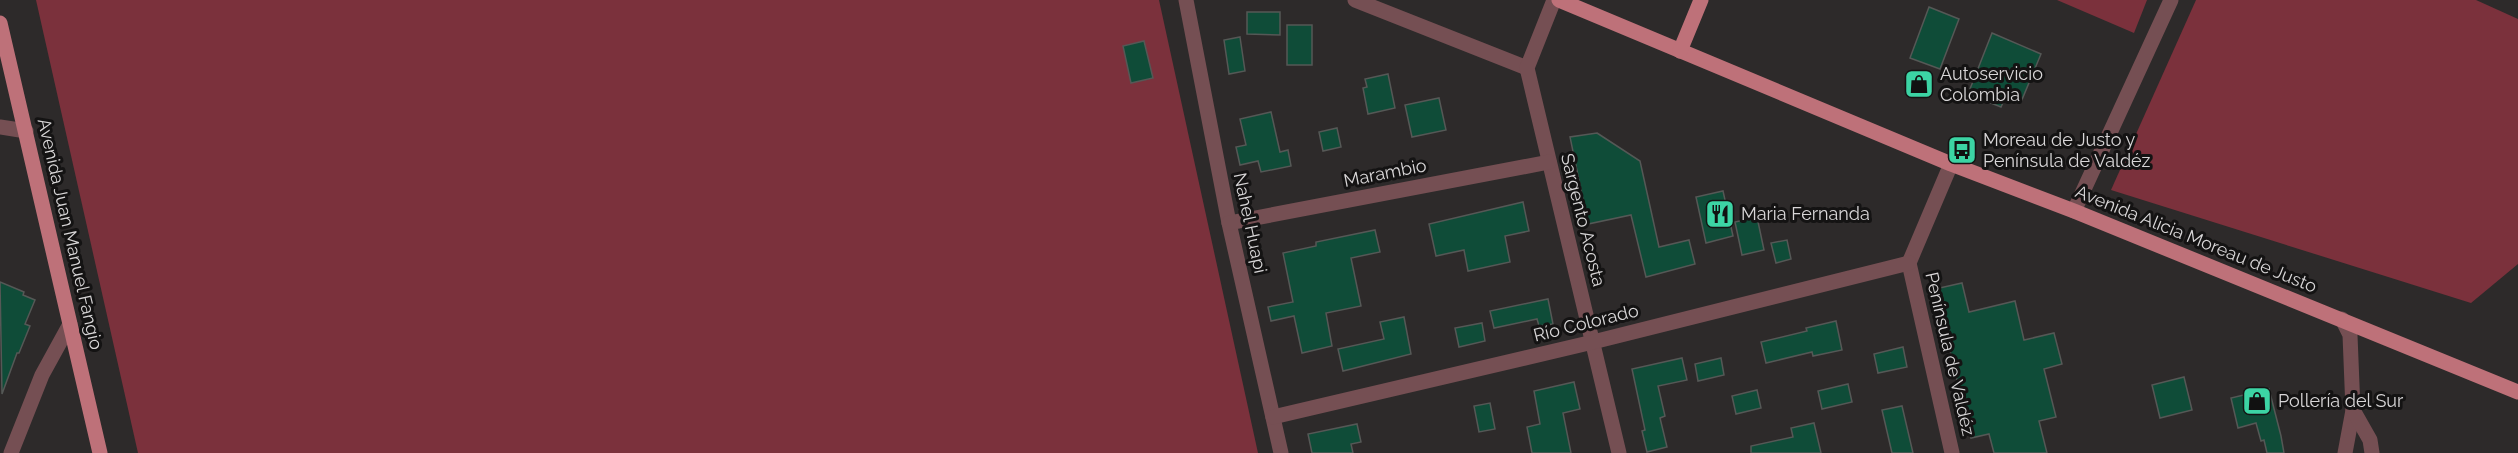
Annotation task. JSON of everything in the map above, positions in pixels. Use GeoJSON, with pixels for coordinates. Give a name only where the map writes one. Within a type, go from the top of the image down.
{"type":"FeatureCollection","features":[{"type":"Feature","properties":{"kind":"main road","name":"Avenida Alicia Moreau de Justo"},"geometry":{"type":"LineString","coordinates":[[1559,0],[1951,164],[2074,211],[2518,392]]}},
{"type":"Feature","properties":{"kind":"main road"},"geometry":{"type":"LineString","coordinates":[[1680,51],[1701,0]]}},
{"type":"Feature","properties":{"kind":"main road","name":"Avenida Juan Manuel Fangio"},"geometry":{"type":"LineString","coordinates":[[0,23],[100,453]]}},
{"type":"Feature","properties":{"kind":"street","name":"Nahel Huapi"},"geometry":{"type":"LineString","coordinates":[[1186,0],[1230,223],[1281,453]]}},
{"type":"Feature","properties":{"kind":"street"},"geometry":{"type":"LineString","coordinates":[[1355,0],[1527,68],[1554,0]]}},
{"type":"Feature","properties":{"kind":"street"},"geometry":{"type":"LineString","coordinates":[[2074,211],[2170,0]]}},
{"type":"Feature","properties":{"kind":"street","name":"Sargento Acosta"},"geometry":{"type":"LineString","coordinates":[[1527,68],[1619,453]]}},
{"type":"Feature","properties":{"kind":"street"},"geometry":{"type":"LineString","coordinates":[[0,127],[26,131]]}},
{"type":"Feature","properties":{"kind":"street","name":"Marambio"},"geometry":{"type":"LineString","coordinates":[[1230,223],[1549,162]]}},
{"type":"Feature","properties":{"kind":"street","name":"Península de Valdéz"},"geometry":{"type":"LineString","coordinates":[[1951,164],[1909,263],[1952,453]]}},
{"type":"Feature","properties":{"kind":"street","name":"Río Colorado"},"geometry":{"type":"LineString","coordinates":[[1273,417],[1593,342],[1909,263]]}},
{"type":"Feature","properties":{"kind":"street"},"geometry":{"type":"LineString","coordinates":[[2342,319],[2350,335],[2353,410],[2345,453]]}},
{"type":"Feature","properties":{"kind":"street"},"geometry":{"type":"LineString","coordinates":[[11,453],[42,375],[70,324]]}},
{"type":"Feature","properties":{"kind":"street"},"geometry":{"type":"LineString","coordinates":[[2353,410],[2370,440],[2372,453]]}},
{"type":"Feature","properties":{"kind":"shaded area"},"geometry":{"type":"Polygon","coordinates":[[[36,0],[1159,0],[1258,453],[138,453],[36,0]]]}},
{"type":"Feature","properties":{"kind":"shaded area"},"geometry":{"type":"Polygon","coordinates":[[[2057,0],[2147,0],[2134,33],[2057,0]]]}},
{"type":"Feature","properties":{"kind":"shaded area"},"geometry":{"type":"Polygon","coordinates":[[[2196,0],[2476,0],[2518,19],[2518,264],[2471,303],[2111,190],[2196,0]]]}},
{"type":"Feature","properties":{"kind":"building"},"geometry":{"type":"Polygon","coordinates":[[[1929,7],[1959,19],[1940,69],[1910,58],[1929,7]]]}},
{"type":"Feature","properties":{"kind":"building"},"geometry":{"type":"Polygon","coordinates":[[[1247,12],[1280,12],[1280,35],[1247,34],[1247,12]]]}},
{"type":"Feature","properties":{"kind":"building"},"geometry":{"type":"Polygon","coordinates":[[[1287,25],[1312,25],[1312,65],[1287,65],[1287,25]]]}},
{"type":"Feature","properties":{"kind":"building"},"geometry":{"type":"Polygon","coordinates":[[[1992,33],[2041,54],[2021,102],[2006,96],[2001,107],[1968,94],[1992,33]]]}},
{"type":"Feature","properties":{"kind":"building"},"geometry":{"type":"Polygon","coordinates":[[[1240,37],[1245,71],[1229,74],[1224,40],[1240,37]]]}},
{"type":"Feature","properties":{"kind":"building"},"geometry":{"type":"Polygon","coordinates":[[[1144,41],[1153,78],[1131,83],[1123,46],[1144,41]]]}},
{"type":"Feature","properties":{"kind":"building"},"geometry":{"type":"Polygon","coordinates":[[[1388,74],[1395,108],[1368,114],[1363,88],[1367,87],[1365,79],[1388,74]]]}},
{"type":"Feature","properties":{"kind":"building"},"geometry":{"type":"Polygon","coordinates":[[[1439,98],[1446,130],[1412,137],[1405,105],[1439,98]]]}},
{"type":"Feature","properties":{"kind":"building"},"geometry":{"type":"Polygon","coordinates":[[[1271,112],[1280,152],[1288,150],[1291,166],[1261,172],[1258,161],[1240,165],[1236,147],[1246,145],[1240,119],[1271,112]]]}},
{"type":"Feature","properties":{"kind":"building"},"geometry":{"type":"Polygon","coordinates":[[[1337,128],[1341,147],[1323,151],[1319,132],[1337,128]]]}},
{"type":"Feature","properties":{"kind":"building"},"geometry":{"type":"Polygon","coordinates":[[[1597,133],[1640,161],[1659,247],[1689,240],[1695,264],[1646,277],[1631,215],[1588,224],[1570,137],[1597,133]]]}},
{"type":"Feature","properties":{"kind":"building"},"geometry":{"type":"Polygon","coordinates":[[[1723,191],[1733,236],[1706,243],[1696,197],[1723,191]]]}},
{"type":"Feature","properties":{"kind":"building"},"geometry":{"type":"Polygon","coordinates":[[[1523,202],[1529,231],[1505,236],[1510,262],[1468,271],[1464,250],[1436,256],[1429,224],[1523,202]]]}},
{"type":"Feature","properties":{"kind":"building"},"geometry":{"type":"Polygon","coordinates":[[[1757,217],[1764,250],[1742,255],[1735,222],[1757,217]]]}},
{"type":"Feature","properties":{"kind":"building"},"geometry":{"type":"Polygon","coordinates":[[[1375,230],[1380,252],[1351,258],[1361,306],[1326,313],[1332,346],[1302,353],[1294,316],[1271,321],[1268,307],[1293,302],[1283,253],[1316,246],[1316,242],[1375,230]]]}},
{"type":"Feature","properties":{"kind":"building"},"geometry":{"type":"Polygon","coordinates":[[[1787,240],[1791,259],[1776,263],[1771,243],[1787,240]]]}},
{"type":"Feature","properties":{"kind":"building"},"geometry":{"type":"Polygon","coordinates":[[[0,282],[24,292],[23,295],[35,300],[25,324],[30,326],[2,394],[0,282]]]}},
{"type":"Feature","properties":{"kind":"building"},"geometry":{"type":"Polygon","coordinates":[[[1962,283],[1969,312],[2015,301],[2024,340],[2054,333],[2062,364],[2044,369],[2056,417],[2039,421],[2047,453],[1994,453],[1989,434],[1971,438],[1935,289],[1962,283]]]}},
{"type":"Feature","properties":{"kind":"building"},"geometry":{"type":"Polygon","coordinates":[[[1548,299],[1553,324],[1539,326],[1537,319],[1494,328],[1490,311],[1548,299]]]}},
{"type":"Feature","properties":{"kind":"building"},"geometry":{"type":"Polygon","coordinates":[[[1404,317],[1411,354],[1343,371],[1338,349],[1384,339],[1380,322],[1404,317]]]}},
{"type":"Feature","properties":{"kind":"building"},"geometry":{"type":"Polygon","coordinates":[[[1836,321],[1842,350],[1813,356],[1812,352],[1766,363],[1761,342],[1807,331],[1806,328],[1836,321]]]}},
{"type":"Feature","properties":{"kind":"building"},"geometry":{"type":"Polygon","coordinates":[[[1482,323],[1485,341],[1459,347],[1455,328],[1482,323]]]}},
{"type":"Feature","properties":{"kind":"building"},"geometry":{"type":"Polygon","coordinates":[[[1903,347],[1907,367],[1878,373],[1874,354],[1903,347]]]}},
{"type":"Feature","properties":{"kind":"building"},"geometry":{"type":"Polygon","coordinates":[[[1682,358],[1687,380],[1658,386],[1665,416],[1660,418],[1667,447],[1647,452],[1642,431],[1645,430],[1632,369],[1682,358]]]}},
{"type":"Feature","properties":{"kind":"building"},"geometry":{"type":"Polygon","coordinates":[[[1721,358],[1724,375],[1698,381],[1695,364],[1721,358]]]}},
{"type":"Feature","properties":{"kind":"building"},"geometry":{"type":"Polygon","coordinates":[[[2184,377],[2192,410],[2160,418],[2152,385],[2184,377]]]}},
{"type":"Feature","properties":{"kind":"building"},"geometry":{"type":"Polygon","coordinates":[[[1574,382],[1580,409],[1563,413],[1571,453],[1532,453],[1527,427],[1540,424],[1534,391],[1574,382]]]}},
{"type":"Feature","properties":{"kind":"building"},"geometry":{"type":"Polygon","coordinates":[[[1848,384],[1852,402],[1822,409],[1818,391],[1848,384]]]}},
{"type":"Feature","properties":{"kind":"building"},"geometry":{"type":"Polygon","coordinates":[[[2269,389],[2284,453],[2267,453],[2256,423],[2238,428],[2231,398],[2269,389]]]}},
{"type":"Feature","properties":{"kind":"building"},"geometry":{"type":"Polygon","coordinates":[[[1757,390],[1761,408],[1736,414],[1732,396],[1757,390]]]}},
{"type":"Feature","properties":{"kind":"building"},"geometry":{"type":"Polygon","coordinates":[[[1490,403],[1495,429],[1479,432],[1474,406],[1490,403]]]}},
{"type":"Feature","properties":{"kind":"building"},"geometry":{"type":"Polygon","coordinates":[[[1902,406],[1913,453],[1892,453],[1882,410],[1902,406]]]}},
{"type":"Feature","properties":{"kind":"building"},"geometry":{"type":"Polygon","coordinates":[[[1814,423],[1821,453],[1751,453],[1751,446],[1793,437],[1791,428],[1814,423]]]}},
{"type":"Feature","properties":{"kind":"building"},"geometry":{"type":"Polygon","coordinates":[[[1357,424],[1361,442],[1351,444],[1353,453],[1312,453],[1308,434],[1357,424]]]}},
{"type":"Feature","properties":{"kind":"place","name":"Autoservicio Colombia"},"geometry":{"type":"Point","coordinates":[1919,84]}},
{"type":"Feature","properties":{"kind":"place","name":"Moreau de Justo y Península de Valdéz"},"geometry":{"type":"Point","coordinates":[1962,150]}},
{"type":"Feature","properties":{"kind":"place","name":"Maria Fernanda"},"geometry":{"type":"Point","coordinates":[1720,214]}},
{"type":"Feature","properties":{"kind":"place","name":"Pollería del Sur"},"geometry":{"type":"Point","coordinates":[2257,401]}}]}
